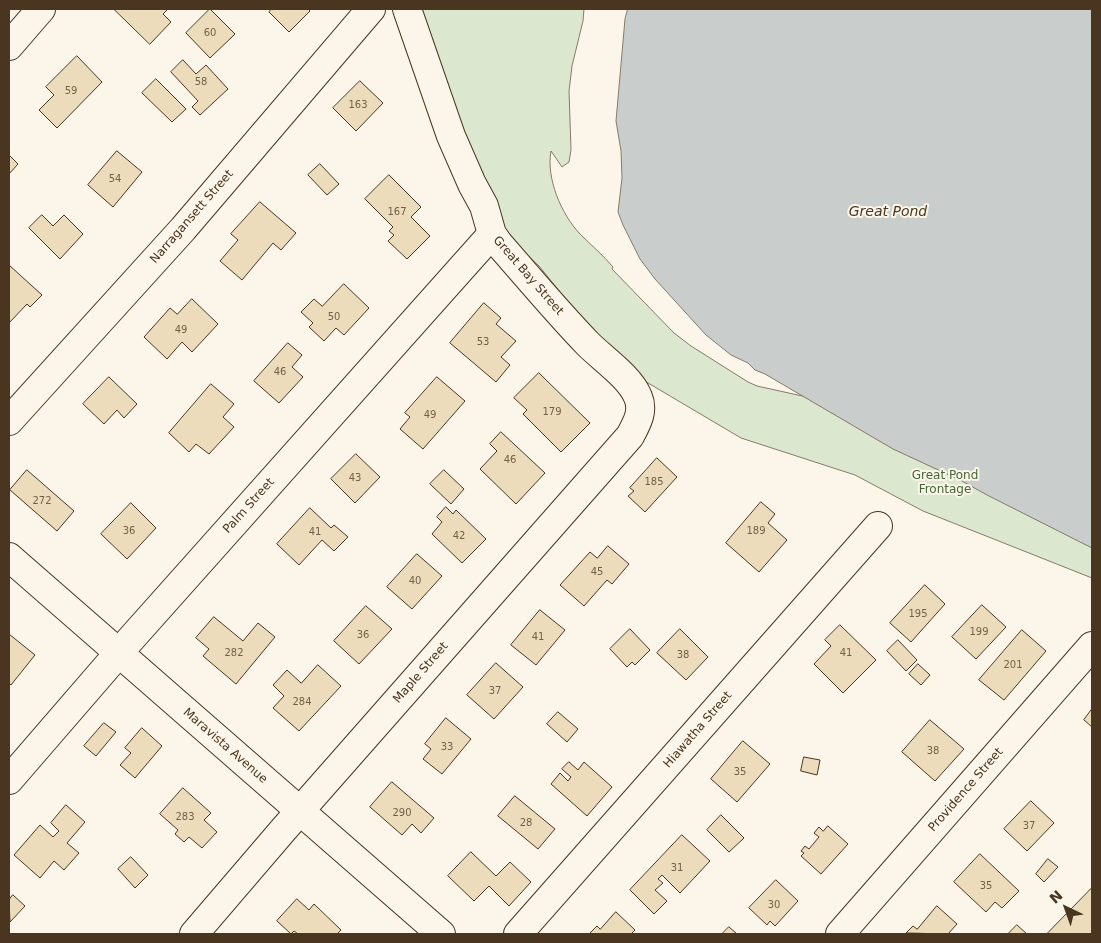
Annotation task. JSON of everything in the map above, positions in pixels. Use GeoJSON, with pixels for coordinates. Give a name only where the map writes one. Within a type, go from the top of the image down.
{"type":"FeatureCollection","features":[{"type":"Feature","properties":{"kind":"street"},"geometry":{"type":"LineString","coordinates":[[9,46],[41,9]]}},
{"type":"Feature","properties":{"kind":"street","name":"Narragansett Street"},"geometry":{"type":"LineString","coordinates":[[9,421],[184,229],[370,9]]}},
{"type":"Feature","properties":{"kind":"street","name":"Great Bay Street"},"geometry":{"type":"LineString","coordinates":[[406,9],[451,136],[484,206],[492,234],[498,244],[572,326],[629,384],[638,396],[641,409]]}},
{"type":"Feature","properties":{"kind":"street","name":"Palm Street"},"geometry":{"type":"LineString","coordinates":[[9,780],[118,653],[492,234]]}},
{"type":"Feature","properties":{"kind":"street","name":"Maple Street"},"geometry":{"type":"LineString","coordinates":[[194,934],[630,436],[641,409]]}},
{"type":"Feature","properties":{"kind":"street","name":"Hiawatha Street"},"geometry":{"type":"LineString","coordinates":[[518,934],[878,526]]}},
{"type":"Feature","properties":{"kind":"street","name":"Maravista Avenue"},"geometry":{"type":"LineString","coordinates":[[9,558],[441,934]]}},
{"type":"Feature","properties":{"kind":"street","name":"Providence Street"},"geometry":{"type":"LineString","coordinates":[[840,934],[1092,646]]}},
{"type":"Feature","properties":{"kind":"green space","name":"Great Pond Frontage"},"geometry":{"type":"Polygon","coordinates":[[[404,9],[584,9],[572,66],[569,91],[571,150],[569,162],[562,167],[551,151],[550,161],[556,195],[573,226],[580,234],[605,258],[613,267],[612,269],[674,333],[748,382],[757,386],[875,412],[1092,525],[1092,578],[923,511],[855,475],[741,438],[643,380],[603,345],[539,266],[509,238],[450,115],[404,9]]]}},
{"type":"Feature","properties":{"kind":"water","name":"Great Pond"},"geometry":{"type":"Polygon","coordinates":[[[628,9],[1092,9],[1092,548],[962,481],[893,449],[755,370],[748,363],[731,355],[706,335],[655,279],[640,259],[618,212],[622,178],[621,151],[616,121],[625,19],[628,9]]]}},
{"type":"Feature","properties":{"kind":"building"},"geometry":{"type":"Polygon","coordinates":[[[114,9],[168,9],[163,14],[171,22],[150,44],[114,9]]]}},
{"type":"Feature","properties":{"kind":"building"},"geometry":{"type":"Polygon","coordinates":[[[210,9],[235,34],[210,58],[186,33],[210,9]]]}},
{"type":"Feature","properties":{"kind":"building"},"geometry":{"type":"Polygon","coordinates":[[[272,9],[308,9],[310,11],[289,32],[269,12],[272,9]]]}},
{"type":"Feature","properties":{"kind":"building"},"geometry":{"type":"Polygon","coordinates":[[[77,56],[102,82],[57,128],[39,110],[54,95],[46,87],[77,56]]]}},
{"type":"Feature","properties":{"kind":"building"},"geometry":{"type":"Polygon","coordinates":[[[183,60],[196,74],[206,65],[228,89],[200,115],[192,107],[198,101],[171,72],[183,60]]]}},
{"type":"Feature","properties":{"kind":"building"},"geometry":{"type":"Polygon","coordinates":[[[156,79],[186,109],[172,122],[142,93],[156,79]]]}},
{"type":"Feature","properties":{"kind":"building"},"geometry":{"type":"Polygon","coordinates":[[[360,81],[383,103],[356,131],[333,108],[360,81]]]}},
{"type":"Feature","properties":{"kind":"building"},"geometry":{"type":"Polygon","coordinates":[[[117,151],[142,172],[113,207],[88,185],[117,151]]]}},
{"type":"Feature","properties":{"kind":"building"},"geometry":{"type":"Polygon","coordinates":[[[9,155],[18,164],[9,174],[9,155]]]}},
{"type":"Feature","properties":{"kind":"building"},"geometry":{"type":"Polygon","coordinates":[[[320,164],[339,184],[327,195],[308,175],[320,164]]]}},
{"type":"Feature","properties":{"kind":"building"},"geometry":{"type":"Polygon","coordinates":[[[389,175],[421,207],[411,217],[430,236],[407,259],[388,241],[394,235],[389,231],[393,227],[365,199],[389,175]]]}},
{"type":"Feature","properties":{"kind":"building"},"geometry":{"type":"Polygon","coordinates":[[[260,202],[296,233],[281,250],[273,243],[242,280],[220,261],[238,240],[231,234],[260,202]]]}},
{"type":"Feature","properties":{"kind":"building"},"geometry":{"type":"Polygon","coordinates":[[[42,215],[53,226],[64,215],[83,234],[60,259],[29,228],[42,215]]]}},
{"type":"Feature","properties":{"kind":"building"},"geometry":{"type":"Polygon","coordinates":[[[9,265],[42,295],[30,307],[27,304],[9,323],[9,265]]]}},
{"type":"Feature","properties":{"kind":"building"},"geometry":{"type":"Polygon","coordinates":[[[344,284],[369,308],[344,335],[336,328],[324,341],[309,327],[313,323],[301,312],[314,299],[322,306],[344,284]]]}},
{"type":"Feature","properties":{"kind":"building"},"geometry":{"type":"Polygon","coordinates":[[[192,299],[218,324],[192,352],[182,342],[167,359],[144,337],[170,308],[177,314],[192,299]]]}},
{"type":"Feature","properties":{"kind":"building"},"geometry":{"type":"Polygon","coordinates":[[[484,303],[501,318],[496,324],[516,341],[501,357],[510,365],[496,382],[450,343],[484,303]]]}},
{"type":"Feature","properties":{"kind":"building"},"geometry":{"type":"Polygon","coordinates":[[[288,343],[302,355],[292,367],[303,377],[279,403],[254,381],[288,343]]]}},
{"type":"Feature","properties":{"kind":"building"},"geometry":{"type":"Polygon","coordinates":[[[539,373],[590,423],[561,452],[523,414],[527,410],[514,398],[539,373]]]}},
{"type":"Feature","properties":{"kind":"building"},"geometry":{"type":"Polygon","coordinates":[[[109,377],[137,404],[124,418],[117,410],[104,424],[83,404],[109,377]]]}},
{"type":"Feature","properties":{"kind":"building"},"geometry":{"type":"Polygon","coordinates":[[[437,377],[465,401],[423,449],[400,429],[410,417],[405,413],[437,377]]]}},
{"type":"Feature","properties":{"kind":"building"},"geometry":{"type":"Polygon","coordinates":[[[211,384],[234,404],[223,417],[234,427],[209,454],[196,444],[189,452],[169,433],[211,384]]]}},
{"type":"Feature","properties":{"kind":"building"},"geometry":{"type":"Polygon","coordinates":[[[501,432],[545,473],[516,504],[480,469],[497,451],[490,444],[501,432]]]}},
{"type":"Feature","properties":{"kind":"building"},"geometry":{"type":"Polygon","coordinates":[[[356,454],[380,477],[355,503],[331,479],[356,454]]]}},
{"type":"Feature","properties":{"kind":"building"},"geometry":{"type":"Polygon","coordinates":[[[657,458],[677,477],[645,512],[628,496],[634,491],[630,488],[657,458]]]}},
{"type":"Feature","properties":{"kind":"building"},"geometry":{"type":"Polygon","coordinates":[[[27,470],[74,511],[57,531],[10,490],[27,470]]]}},
{"type":"Feature","properties":{"kind":"building"},"geometry":{"type":"Polygon","coordinates":[[[444,470],[464,489],[451,504],[430,484],[444,470]]]}},
{"type":"Feature","properties":{"kind":"building"},"geometry":{"type":"Polygon","coordinates":[[[761,502],[775,514],[768,523],[787,540],[759,572],[726,543],[761,502]]]}},
{"type":"Feature","properties":{"kind":"building"},"geometry":{"type":"Polygon","coordinates":[[[131,503],[156,528],[127,559],[101,534],[131,503]]]}},
{"type":"Feature","properties":{"kind":"building"},"geometry":{"type":"Polygon","coordinates":[[[446,507],[453,514],[456,510],[486,539],[462,563],[432,534],[442,522],[437,517],[446,507]]]}},
{"type":"Feature","properties":{"kind":"building"},"geometry":{"type":"Polygon","coordinates":[[[310,508],[331,528],[334,525],[348,537],[334,551],[322,540],[299,565],[277,544],[310,508]]]}},
{"type":"Feature","properties":{"kind":"building"},"geometry":{"type":"Polygon","coordinates":[[[608,546],[629,564],[612,584],[607,580],[584,606],[560,585],[590,552],[597,558],[608,546]]]}},
{"type":"Feature","properties":{"kind":"building"},"geometry":{"type":"Polygon","coordinates":[[[417,554],[442,576],[412,609],[387,587],[417,554]]]}},
{"type":"Feature","properties":{"kind":"building"},"geometry":{"type":"Polygon","coordinates":[[[925,585],[945,604],[911,642],[890,623],[925,585]]]}},
{"type":"Feature","properties":{"kind":"building"},"geometry":{"type":"Polygon","coordinates":[[[982,605],[1006,627],[976,659],[952,637],[982,605]]]}},
{"type":"Feature","properties":{"kind":"building"},"geometry":{"type":"Polygon","coordinates":[[[366,606],[392,629],[359,664],[334,641],[366,606]]]}},
{"type":"Feature","properties":{"kind":"building"},"geometry":{"type":"Polygon","coordinates":[[[540,610],[565,630],[536,665],[511,645],[540,610]]]}},
{"type":"Feature","properties":{"kind":"building"},"geometry":{"type":"Polygon","coordinates":[[[214,617],[243,641],[258,623],[275,637],[236,684],[203,656],[209,649],[196,638],[214,617]]]}},
{"type":"Feature","properties":{"kind":"building"},"geometry":{"type":"Polygon","coordinates":[[[840,625],[876,660],[843,693],[814,664],[831,646],[825,640],[840,625]]]}},
{"type":"Feature","properties":{"kind":"building"},"geometry":{"type":"Polygon","coordinates":[[[630,629],[650,650],[635,665],[632,662],[627,667],[610,649],[630,629]]]}},
{"type":"Feature","properties":{"kind":"building"},"geometry":{"type":"Polygon","coordinates":[[[680,629],[708,657],[686,680],[657,653],[680,629]]]}},
{"type":"Feature","properties":{"kind":"building"},"geometry":{"type":"Polygon","coordinates":[[[1022,630],[1046,651],[1004,700],[979,680],[1022,630]]]}},
{"type":"Feature","properties":{"kind":"building"},"geometry":{"type":"Polygon","coordinates":[[[9,634],[35,655],[11,685],[9,683],[9,634]]]}},
{"type":"Feature","properties":{"kind":"building"},"geometry":{"type":"Polygon","coordinates":[[[898,640],[917,660],[906,671],[887,651],[898,640]]]}},
{"type":"Feature","properties":{"kind":"building"},"geometry":{"type":"Polygon","coordinates":[[[496,663],[523,687],[494,719],[467,695],[496,663]]]}},
{"type":"Feature","properties":{"kind":"building"},"geometry":{"type":"Polygon","coordinates":[[[918,664],[930,675],[921,685],[909,674],[918,664]]]}},
{"type":"Feature","properties":{"kind":"building"},"geometry":{"type":"Polygon","coordinates":[[[318,665],[341,686],[299,731],[273,708],[284,696],[273,685],[287,670],[301,683],[318,665]]]}},
{"type":"Feature","properties":{"kind":"building"},"geometry":{"type":"Polygon","coordinates":[[[1092,709],[1092,727],[1084,720],[1092,709]]]}},
{"type":"Feature","properties":{"kind":"building"},"geometry":{"type":"Polygon","coordinates":[[[558,712],[578,729],[567,742],[547,724],[558,712]]]}},
{"type":"Feature","properties":{"kind":"building"},"geometry":{"type":"Polygon","coordinates":[[[446,718],[471,739],[442,774],[423,759],[431,749],[425,744],[446,718]]]}},
{"type":"Feature","properties":{"kind":"building"},"geometry":{"type":"Polygon","coordinates":[[[930,720],[964,749],[935,781],[902,752],[930,720]]]}},
{"type":"Feature","properties":{"kind":"building"},"geometry":{"type":"Polygon","coordinates":[[[104,723],[116,732],[96,756],[84,746],[104,723]]]}},
{"type":"Feature","properties":{"kind":"building"},"geometry":{"type":"Polygon","coordinates":[[[142,728],[162,746],[135,778],[120,765],[131,753],[125,748],[142,728]]]}},
{"type":"Feature","properties":{"kind":"building"},"geometry":{"type":"Polygon","coordinates":[[[743,741],[770,764],[737,802],[711,779],[743,741]]]}},
{"type":"Feature","properties":{"kind":"building"},"geometry":{"type":"Polygon","coordinates":[[[804,757],[820,760],[817,775],[801,771],[804,757]]]}},
{"type":"Feature","properties":{"kind":"building"},"geometry":{"type":"Polygon","coordinates":[[[569,762],[578,770],[584,762],[612,787],[587,816],[551,784],[560,773],[568,781],[571,777],[562,769],[569,762]]]}},
{"type":"Feature","properties":{"kind":"building"},"geometry":{"type":"Polygon","coordinates":[[[392,782],[434,818],[421,833],[412,824],[402,835],[370,807],[392,782]]]}},
{"type":"Feature","properties":{"kind":"building"},"geometry":{"type":"Polygon","coordinates":[[[183,788],[211,813],[204,820],[217,832],[202,848],[189,837],[184,842],[175,834],[178,830],[160,814],[183,788]]]}},
{"type":"Feature","properties":{"kind":"building"},"geometry":{"type":"Polygon","coordinates":[[[515,796],[555,829],[538,849],[498,816],[515,796]]]}},
{"type":"Feature","properties":{"kind":"building"},"geometry":{"type":"Polygon","coordinates":[[[1031,801],[1054,823],[1027,851],[1004,829],[1031,801]]]}},
{"type":"Feature","properties":{"kind":"building"},"geometry":{"type":"Polygon","coordinates":[[[66,805],[85,822],[67,843],[79,853],[64,870],[54,861],[40,878],[14,855],[40,825],[53,837],[59,831],[51,823],[66,805]]]}},
{"type":"Feature","properties":{"kind":"building"},"geometry":{"type":"Polygon","coordinates":[[[721,815],[744,838],[729,852],[707,830],[721,815]]]}},
{"type":"Feature","properties":{"kind":"building"},"geometry":{"type":"Polygon","coordinates":[[[828,826],[848,844],[821,874],[801,856],[804,853],[801,851],[805,846],[809,849],[819,837],[814,833],[819,827],[823,831],[828,826]]]}},
{"type":"Feature","properties":{"kind":"building"},"geometry":{"type":"Polygon","coordinates":[[[682,835],[710,861],[680,893],[662,875],[658,879],[663,883],[655,890],[667,901],[654,914],[630,890],[682,835]]]}},
{"type":"Feature","properties":{"kind":"building"},"geometry":{"type":"Polygon","coordinates":[[[471,852],[496,876],[510,862],[531,882],[509,906],[489,886],[474,901],[448,876],[471,852]]]}},
{"type":"Feature","properties":{"kind":"building"},"geometry":{"type":"Polygon","coordinates":[[[980,854],[1019,891],[1002,908],[995,902],[986,912],[954,882],[980,854]]]}},
{"type":"Feature","properties":{"kind":"building"},"geometry":{"type":"Polygon","coordinates":[[[131,857],[148,875],[135,888],[118,869],[131,857]]]}},
{"type":"Feature","properties":{"kind":"building"},"geometry":{"type":"Polygon","coordinates":[[[1048,859],[1058,867],[1044,882],[1036,874],[1048,859]]]}},
{"type":"Feature","properties":{"kind":"building"},"geometry":{"type":"Polygon","coordinates":[[[776,880],[798,901],[775,926],[770,921],[767,925],[749,908],[776,880]]]}},
{"type":"Feature","properties":{"kind":"building"},"geometry":{"type":"Polygon","coordinates":[[[1091,889],[1092,934],[1047,934],[1091,889]]]}},
{"type":"Feature","properties":{"kind":"building"},"geometry":{"type":"Polygon","coordinates":[[[13,895],[25,906],[10,922],[9,900],[13,895]]]}},
{"type":"Feature","properties":{"kind":"building"},"geometry":{"type":"Polygon","coordinates":[[[297,899],[309,910],[314,904],[341,930],[337,934],[298,934],[294,931],[291,934],[277,921],[297,899]]]}},
{"type":"Feature","properties":{"kind":"building"},"geometry":{"type":"Polygon","coordinates":[[[937,906],[957,924],[948,934],[906,933],[913,926],[917,929],[937,906]]]}},
{"type":"Feature","properties":{"kind":"building"},"geometry":{"type":"Polygon","coordinates":[[[616,912],[635,930],[631,934],[589,934],[597,926],[600,929],[616,912]]]}},
{"type":"Feature","properties":{"kind":"building"},"geometry":{"type":"Polygon","coordinates":[[[1017,925],[1027,934],[1008,934],[1017,925]]]}},
{"type":"Feature","properties":{"kind":"building"},"geometry":{"type":"Polygon","coordinates":[[[729,927],[737,934],[722,934],[729,927]]]}}]}
